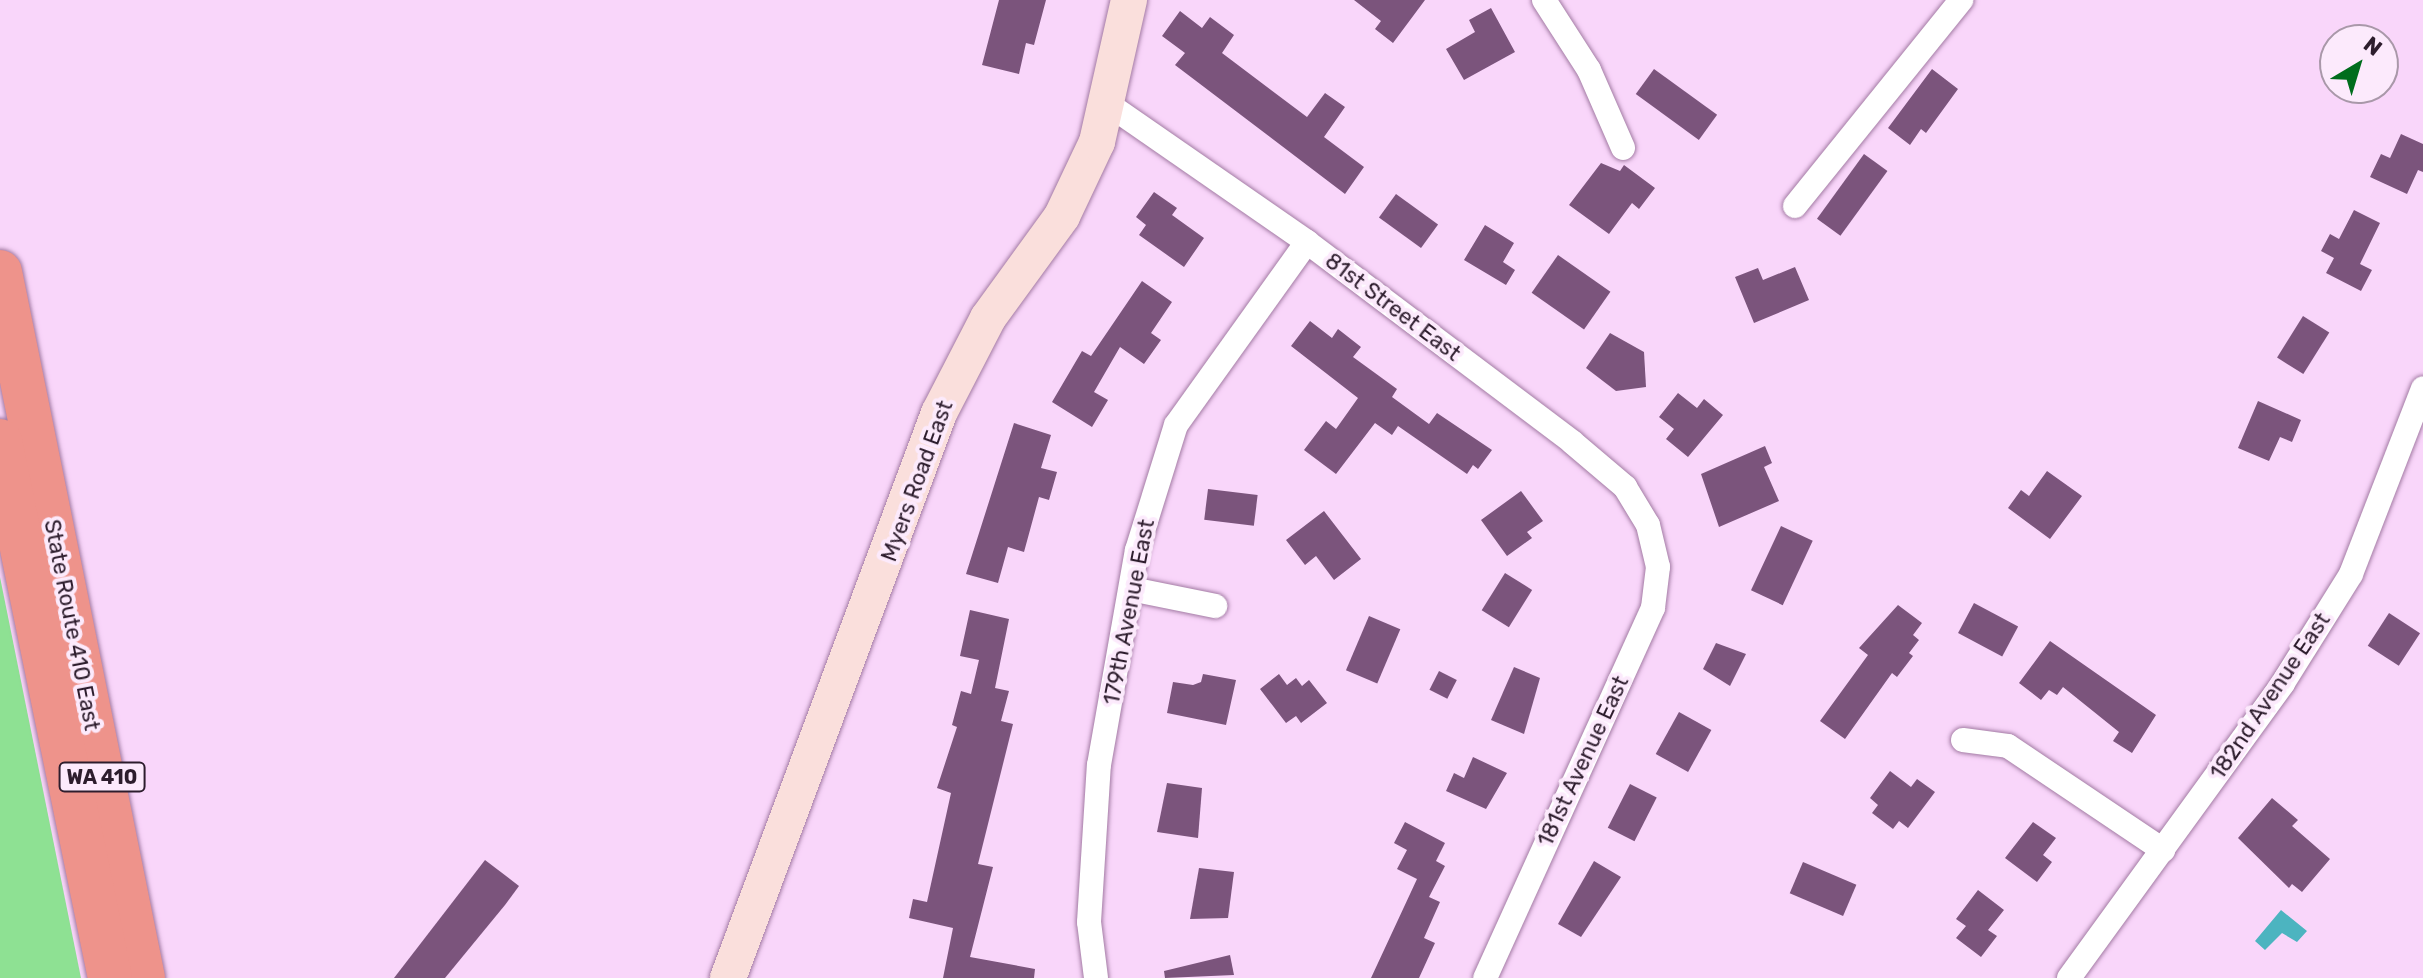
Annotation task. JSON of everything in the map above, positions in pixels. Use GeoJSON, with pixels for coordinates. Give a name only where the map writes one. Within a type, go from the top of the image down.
{"type":"FeatureCollection","features":[{"type":"Feature","properties":{"kind":"highway","name":"State Route 410 East"},"geometry":{"type":"LineString","coordinates":[[0,272],[143,978]]}},
{"type":"Feature","properties":{"kind":"highway","name":"State Route 410 East"},"geometry":{"type":"LineString","coordinates":[[0,441],[110,978]]}},
{"type":"Feature","properties":{"kind":"street","name":"Myers Road East"},"geometry":{"type":"LineString","coordinates":[[728,978],[939,413],[988,318],[1076,190],[1097,142],[1129,0]]}},
{"type":"Feature","properties":{"kind":"street"},"geometry":{"type":"LineString","coordinates":[[1544,0],[1589,70],[1623,148]]}},
{"type":"Feature","properties":{"kind":"street"},"geometry":{"type":"LineString","coordinates":[[1795,206],[1961,0]]}},
{"type":"Feature","properties":{"kind":"street","name":"81st Street East"},"geometry":{"type":"LineString","coordinates":[[1105,102],[1307,242],[1613,475],[1636,502],[1653,540]]}},
{"type":"Feature","properties":{"kind":"street","name":"179th Avenue East"},"geometry":{"type":"LineString","coordinates":[[1096,978],[1089,922],[1099,765],[1131,589],[1176,425],[1307,242]]}},
{"type":"Feature","properties":{"kind":"street","name":"182nd Avenue East"},"geometry":{"type":"LineString","coordinates":[[2069,978],[2283,683],[2351,574],[2423,388]]}},
{"type":"Feature","properties":{"kind":"street","name":"181st Avenue East"},"geometry":{"type":"LineString","coordinates":[[1485,978],[1653,608],[1658,576],[1653,540]]}},
{"type":"Feature","properties":{"kind":"street"},"geometry":{"type":"LineString","coordinates":[[1131,589],[1215,606]]}},
{"type":"Feature","properties":{"kind":"street"},"geometry":{"type":"LineString","coordinates":[[1963,740],[2008,746],[2163,850]]}},
{"type":"Feature","properties":{"kind":"green space"},"geometry":{"type":"Polygon","coordinates":[[[0,577],[81,978],[0,978],[0,577]]]}},
{"type":"Feature","properties":{"kind":"shaded area"},"geometry":{"type":"Polygon","coordinates":[[[2281,910],[2307,931],[2297,942],[2282,933],[2265,950],[2255,941],[2281,910]]]}},
{"type":"Feature","properties":{"kind":"building"},"geometry":{"type":"Polygon","coordinates":[[[999,0],[1046,0],[1034,45],[1026,43],[1019,74],[982,65],[999,0]]]}},
{"type":"Feature","properties":{"kind":"building"},"geometry":{"type":"Polygon","coordinates":[[[1354,0],[1425,0],[1393,43],[1375,29],[1381,21],[1354,0]]]}},
{"type":"Feature","properties":{"kind":"building"},"geometry":{"type":"Polygon","coordinates":[[[1491,8],[1515,52],[1464,80],[1446,49],[1475,32],[1469,20],[1491,8]]]}},
{"type":"Feature","properties":{"kind":"building"},"geometry":{"type":"Polygon","coordinates":[[[1180,11],[1202,28],[1210,17],[1234,35],[1222,53],[1307,117],[1325,93],[1345,107],[1324,137],[1364,167],[1345,194],[1175,65],[1185,53],[1162,36],[1180,11]]]}},
{"type":"Feature","properties":{"kind":"building"},"geometry":{"type":"Polygon","coordinates":[[[1654,69],[1717,115],[1699,140],[1636,94],[1654,69]]]}},
{"type":"Feature","properties":{"kind":"building"},"geometry":{"type":"Polygon","coordinates":[[[1932,69],[1958,89],[1926,133],[1921,129],[1910,145],[1888,128],[1932,69]]]}},
{"type":"Feature","properties":{"kind":"building"},"geometry":{"type":"Polygon","coordinates":[[[2401,134],[2423,144],[2423,172],[2418,170],[2407,194],[2370,177],[2381,154],[2390,158],[2401,134]]]}},
{"type":"Feature","properties":{"kind":"building"},"geometry":{"type":"Polygon","coordinates":[[[1864,154],[1887,171],[1840,236],[1817,219],[1864,154]]]}},
{"type":"Feature","properties":{"kind":"building"},"geometry":{"type":"Polygon","coordinates":[[[1601,163],[1620,171],[1624,165],[1655,188],[1639,209],[1632,203],[1609,234],[1569,205],[1601,163]]]}},
{"type":"Feature","properties":{"kind":"building"},"geometry":{"type":"Polygon","coordinates":[[[1154,192],[1177,208],[1172,215],[1204,238],[1184,267],[1139,235],[1146,225],[1136,217],[1154,192]]]}},
{"type":"Feature","properties":{"kind":"building"},"geometry":{"type":"Polygon","coordinates":[[[1396,194],[1438,225],[1421,248],[1379,217],[1396,194]]]}},
{"type":"Feature","properties":{"kind":"building"},"geometry":{"type":"Polygon","coordinates":[[[2354,210],[2380,223],[2360,264],[2372,270],[2361,291],[2326,273],[2334,258],[2321,251],[2330,234],[2339,239],[2354,210]]]}},
{"type":"Feature","properties":{"kind":"building"},"geometry":{"type":"Polygon","coordinates":[[[1485,225],[1514,243],[1503,262],[1515,270],[1506,285],[1464,260],[1485,225]]]}},
{"type":"Feature","properties":{"kind":"building"},"geometry":{"type":"Polygon","coordinates":[[[1558,255],[1610,292],[1584,329],[1532,293],[1558,255]]]}},
{"type":"Feature","properties":{"kind":"building"},"geometry":{"type":"Polygon","coordinates":[[[1795,267],[1809,300],[1754,323],[1735,277],[1758,268],[1763,280],[1795,267]]]}},
{"type":"Feature","properties":{"kind":"building"},"geometry":{"type":"Polygon","coordinates":[[[1142,281],[1172,302],[1151,333],[1161,340],[1144,364],[1120,347],[1094,392],[1108,400],[1092,427],[1052,402],[1082,351],[1091,356],[1142,281]]]}},
{"type":"Feature","properties":{"kind":"building"},"geometry":{"type":"Polygon","coordinates":[[[2303,316],[2329,332],[2303,374],[2277,358],[2303,316]]]}},
{"type":"Feature","properties":{"kind":"building"},"geometry":{"type":"Polygon","coordinates":[[[1310,321],[1332,338],[1338,329],[1361,347],[1353,357],[1397,389],[1392,397],[1429,424],[1437,413],[1492,450],[1478,469],[1473,465],[1467,474],[1398,426],[1392,435],[1375,423],[1336,474],[1304,450],[1326,421],[1336,429],[1358,398],[1291,346],[1310,321]]]}},
{"type":"Feature","properties":{"kind":"building"},"geometry":{"type":"Polygon","coordinates":[[[1610,333],[1644,352],[1646,387],[1616,391],[1586,368],[1610,333]]]}},
{"type":"Feature","properties":{"kind":"building"},"geometry":{"type":"Polygon","coordinates":[[[1678,393],[1697,408],[1704,399],[1723,415],[1688,457],[1666,439],[1674,429],[1659,417],[1678,393]]]}},
{"type":"Feature","properties":{"kind":"building"},"geometry":{"type":"Polygon","coordinates":[[[2258,401],[2301,420],[2292,442],[2280,437],[2269,461],[2238,448],[2258,401]]]}},
{"type":"Feature","properties":{"kind":"building"},"geometry":{"type":"Polygon","coordinates":[[[1014,423],[1051,435],[1041,468],[1057,472],[1049,500],[1039,497],[1024,552],[1008,547],[998,583],[966,574],[1014,423]]]}},
{"type":"Feature","properties":{"kind":"building"},"geometry":{"type":"Polygon","coordinates":[[[1765,446],[1772,463],[1764,467],[1779,501],[1719,527],[1701,474],[1765,446]]]}},
{"type":"Feature","properties":{"kind":"building"},"geometry":{"type":"Polygon","coordinates":[[[2047,471],[2082,496],[2050,539],[2008,508],[2021,490],[2029,496],[2047,471]]]}},
{"type":"Feature","properties":{"kind":"building"},"geometry":{"type":"Polygon","coordinates":[[[1208,489],[1258,495],[1254,526],[1204,520],[1208,489]]]}},
{"type":"Feature","properties":{"kind":"building"},"geometry":{"type":"Polygon","coordinates":[[[1521,491],[1543,521],[1527,532],[1532,538],[1507,556],[1481,520],[1521,491]]]}},
{"type":"Feature","properties":{"kind":"building"},"geometry":{"type":"Polygon","coordinates":[[[1324,511],[1361,559],[1334,580],[1316,556],[1305,565],[1286,540],[1324,511]]]}},
{"type":"Feature","properties":{"kind":"building"},"geometry":{"type":"Polygon","coordinates":[[[1781,526],[1813,541],[1783,605],[1751,590],[1781,526]]]}},
{"type":"Feature","properties":{"kind":"building"},"geometry":{"type":"Polygon","coordinates":[[[1505,573],[1532,590],[1509,627],[1482,610],[1505,573]]]}},
{"type":"Feature","properties":{"kind":"building"},"geometry":{"type":"Polygon","coordinates":[[[1974,603],[2018,626],[2002,656],[1958,633],[1974,603]]]}},
{"type":"Feature","properties":{"kind":"building"},"geometry":{"type":"Polygon","coordinates":[[[1898,605],[1922,623],[1913,635],[1919,640],[1909,653],[1913,656],[1897,677],[1892,673],[1845,739],[1820,721],[1868,655],[1859,648],[1898,605]]]}},
{"type":"Feature","properties":{"kind":"building"},"geometry":{"type":"Polygon","coordinates":[[[970,610],[1009,619],[995,688],[1009,691],[1001,721],[1013,724],[978,864],[993,867],[970,957],[1035,969],[1034,978],[943,978],[953,928],[909,918],[913,899],[927,902],[951,793],[937,788],[957,727],[952,725],[961,691],[971,694],[979,660],[960,656],[970,610]]]}},
{"type":"Feature","properties":{"kind":"building"},"geometry":{"type":"Polygon","coordinates":[[[2389,613],[2420,633],[2399,666],[2368,646],[2389,613]]]}},
{"type":"Feature","properties":{"kind":"building"},"geometry":{"type":"Polygon","coordinates":[[[1369,616],[1400,629],[1377,684],[1346,670],[1369,616]]]}},
{"type":"Feature","properties":{"kind":"building"},"geometry":{"type":"Polygon","coordinates":[[[2050,641],[2156,715],[2132,753],[2113,741],[2119,732],[2063,687],[2057,695],[2049,690],[2041,700],[2019,683],[2050,641]]]}},
{"type":"Feature","properties":{"kind":"building"},"geometry":{"type":"Polygon","coordinates":[[[1716,643],[1746,654],[1730,686],[1703,669],[1716,643]]]}},
{"type":"Feature","properties":{"kind":"building"},"geometry":{"type":"Polygon","coordinates":[[[1514,667],[1540,678],[1524,734],[1491,720],[1514,667]]]}},
{"type":"Feature","properties":{"kind":"building"},"geometry":{"type":"Polygon","coordinates":[[[1439,671],[1457,680],[1447,699],[1429,690],[1439,671]]]}},
{"type":"Feature","properties":{"kind":"building"},"geometry":{"type":"Polygon","coordinates":[[[1203,674],[1236,680],[1226,725],[1167,713],[1173,682],[1193,685],[1201,682],[1203,674]]]}},
{"type":"Feature","properties":{"kind":"building"},"geometry":{"type":"Polygon","coordinates":[[[1279,674],[1287,685],[1296,678],[1302,686],[1309,680],[1327,703],[1301,723],[1296,716],[1286,723],[1260,689],[1279,674]]]}},
{"type":"Feature","properties":{"kind":"building"},"geometry":{"type":"Polygon","coordinates":[[[1679,712],[1711,730],[1688,772],[1656,754],[1679,712]]]}},
{"type":"Feature","properties":{"kind":"building"},"geometry":{"type":"Polygon","coordinates":[[[1473,757],[1507,773],[1486,809],[1446,791],[1454,773],[1464,778],[1473,757]]]}},
{"type":"Feature","properties":{"kind":"building"},"geometry":{"type":"Polygon","coordinates":[[[1890,771],[1911,787],[1917,779],[1935,792],[1908,828],[1899,821],[1893,829],[1872,813],[1878,805],[1870,798],[1890,771]]]}},
{"type":"Feature","properties":{"kind":"building"},"geometry":{"type":"Polygon","coordinates":[[[1167,783],[1202,788],[1198,838],[1157,832],[1167,783]]]}},
{"type":"Feature","properties":{"kind":"building"},"geometry":{"type":"Polygon","coordinates":[[[1630,784],[1657,798],[1634,841],[1608,828],[1630,784]]]}},
{"type":"Feature","properties":{"kind":"building"},"geometry":{"type":"Polygon","coordinates":[[[2272,798],[2298,820],[2292,826],[2330,859],[2302,892],[2292,884],[2289,888],[2238,838],[2272,798]]]}},
{"type":"Feature","properties":{"kind":"building"},"geometry":{"type":"Polygon","coordinates":[[[1405,822],[1445,843],[1436,861],[1445,866],[1429,897],[1440,902],[1424,938],[1435,943],[1419,978],[1371,978],[1417,879],[1397,869],[1407,850],[1394,843],[1405,822]]]}},
{"type":"Feature","properties":{"kind":"building"},"geometry":{"type":"Polygon","coordinates":[[[2033,822],[2056,838],[2043,855],[2052,862],[2037,882],[2005,858],[2033,822]]]}},
{"type":"Feature","properties":{"kind":"building"},"geometry":{"type":"Polygon","coordinates":[[[485,860],[519,886],[505,905],[445,978],[394,978],[485,860]]]}},
{"type":"Feature","properties":{"kind":"building"},"geometry":{"type":"Polygon","coordinates":[[[1594,861],[1621,877],[1581,937],[1558,924],[1594,861]]]}},
{"type":"Feature","properties":{"kind":"building"},"geometry":{"type":"Polygon","coordinates":[[[1803,862],[1856,885],[1843,916],[1790,893],[1803,862]]]}},
{"type":"Feature","properties":{"kind":"building"},"geometry":{"type":"Polygon","coordinates":[[[1199,868],[1234,872],[1228,918],[1190,919],[1199,868]]]}},
{"type":"Feature","properties":{"kind":"building"},"geometry":{"type":"Polygon","coordinates":[[[1978,890],[2004,910],[1988,930],[1997,936],[1981,957],[1956,938],[1966,926],[1956,919],[1978,890]]]}},
{"type":"Feature","properties":{"kind":"building"},"geometry":{"type":"Polygon","coordinates":[[[1230,955],[1234,975],[1165,978],[1164,971],[1230,955]]]}}]}
